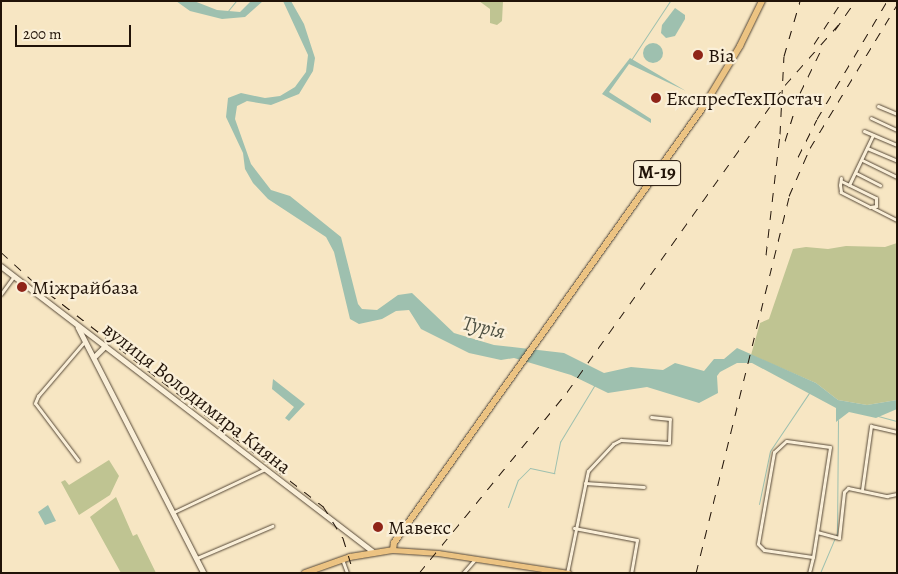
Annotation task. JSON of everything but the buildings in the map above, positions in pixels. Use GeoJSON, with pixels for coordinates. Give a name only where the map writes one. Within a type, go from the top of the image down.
{"type":"FeatureCollection","features":[{"type":"Feature","properties":{"kind":"highway","name":"М-19"},"geometry":{"type":"LineString","coordinates":[[394,550],[394,543],[704,106],[740,46],[762,1]]}},
{"type":"Feature","properties":{"kind":"highway"},"geometry":{"type":"LineString","coordinates":[[305,573],[342,559],[394,550]]}},
{"type":"Feature","properties":{"kind":"main road","name":"вулиця Володимира Кияна"},"geometry":{"type":"LineString","coordinates":[[1,266],[374,552]]}},
{"type":"Feature","properties":{"kind":"main road"},"geometry":{"type":"LineString","coordinates":[[76,324],[95,356],[204,573]]}},
{"type":"Feature","properties":{"kind":"main road"},"geometry":{"type":"LineString","coordinates":[[95,356],[105,346]]}},
{"type":"Feature","properties":{"kind":"main road"},"geometry":{"type":"LineString","coordinates":[[394,550],[568,573]]}},
{"type":"Feature","properties":{"kind":"street"},"geometry":{"type":"LineString","coordinates":[[878,106],[897,114]]}},
{"type":"Feature","properties":{"kind":"street"},"geometry":{"type":"LineString","coordinates":[[871,118],[897,130]]}},
{"type":"Feature","properties":{"kind":"street"},"geometry":{"type":"LineString","coordinates":[[864,131],[897,145]]}},
{"type":"Feature","properties":{"kind":"street"},"geometry":{"type":"LineString","coordinates":[[849,185],[873,135]]}},
{"type":"Feature","properties":{"kind":"street"},"geometry":{"type":"LineString","coordinates":[[867,148],[897,161]]}},
{"type":"Feature","properties":{"kind":"street"},"geometry":{"type":"LineString","coordinates":[[862,160],[897,177]]}},
{"type":"Feature","properties":{"kind":"street"},"geometry":{"type":"LineString","coordinates":[[856,172],[880,185]]}},
{"type":"Feature","properties":{"kind":"street"},"geometry":{"type":"LineString","coordinates":[[873,208],[878,202],[876,198],[841,180],[841,192],[873,208],[897,220]]}},
{"type":"Feature","properties":{"kind":"street"},"geometry":{"type":"LineString","coordinates":[[1,294],[14,276]]}},
{"type":"Feature","properties":{"kind":"street"},"geometry":{"type":"LineString","coordinates":[[78,460],[35,403],[38,396],[86,340]]}},
{"type":"Feature","properties":{"kind":"street"},"geometry":{"type":"LineString","coordinates":[[568,573],[574,528],[588,471],[618,441],[633,438],[669,443],[670,419],[651,417]]}},
{"type":"Feature","properties":{"kind":"street"},"geometry":{"type":"LineString","coordinates":[[862,490],[871,426],[897,432]]}},
{"type":"Feature","properties":{"kind":"street"},"geometry":{"type":"LineString","coordinates":[[809,573],[813,557],[830,446],[786,441],[780,444],[774,452],[758,544],[764,550],[813,557]]}},
{"type":"Feature","properties":{"kind":"street"},"geometry":{"type":"LineString","coordinates":[[174,512],[265,469]]}},
{"type":"Feature","properties":{"kind":"street"},"geometry":{"type":"LineString","coordinates":[[585,483],[644,487]]}},
{"type":"Feature","properties":{"kind":"street"},"geometry":{"type":"LineString","coordinates":[[817,532],[839,538],[844,492],[848,488],[888,496],[897,494]]}},
{"type":"Feature","properties":{"kind":"street"},"geometry":{"type":"LineString","coordinates":[[197,558],[272,526]]}},
{"type":"Feature","properties":{"kind":"street"},"geometry":{"type":"LineString","coordinates":[[574,528],[637,540],[631,573]]}},
{"type":"Feature","properties":{"kind":"street"},"geometry":{"type":"LineString","coordinates":[[342,559],[347,573]]}},
{"type":"Feature","properties":{"kind":"street"},"geometry":{"type":"LineString","coordinates":[[463,573],[476,560]]}},
{"type":"Feature","properties":{"kind":"green space"},"geometry":{"type":"Polygon","coordinates":[[[479,1],[503,1],[502,21],[497,25],[490,23],[490,9],[479,1]]]}},
{"type":"Feature","properties":{"kind":"green space"},"geometry":{"type":"Polygon","coordinates":[[[897,243],[897,400],[867,405],[838,400],[816,383],[751,355],[760,323],[769,319],[793,249],[806,247],[828,249],[846,246],[885,247],[897,243]]]}},
{"type":"Feature","properties":{"kind":"green space"},"geometry":{"type":"Polygon","coordinates":[[[109,460],[119,476],[110,495],[79,515],[61,482],[65,480],[69,485],[109,460]]]}},
{"type":"Feature","properties":{"kind":"green space"},"geometry":{"type":"Polygon","coordinates":[[[116,497],[133,536],[137,534],[156,573],[121,573],[90,517],[116,497]]]}},
{"type":"Feature","properties":{"kind":"shaded area"},"geometry":{"type":"Polygon","coordinates":[[[176,1],[194,1],[217,10],[240,12],[251,1],[263,1],[245,17],[222,19],[190,11],[176,1]]]}},
{"type":"Feature","properties":{"kind":"shaded area"},"geometry":{"type":"Polygon","coordinates":[[[283,1],[291,1],[304,24],[315,58],[313,71],[299,94],[271,105],[247,101],[237,106],[235,119],[251,164],[271,190],[290,196],[341,237],[358,304],[362,309],[377,310],[398,295],[412,293],[454,333],[494,345],[564,353],[604,373],[631,367],[663,370],[675,363],[704,371],[714,359],[724,359],[737,348],[816,383],[838,400],[867,405],[897,400],[897,409],[876,418],[849,412],[836,422],[836,408],[752,363],[737,363],[720,372],[717,376],[718,393],[699,403],[647,387],[608,393],[571,375],[514,358],[501,360],[469,353],[421,329],[409,310],[396,311],[382,319],[359,324],[350,319],[334,252],[326,237],[268,199],[253,183],[245,169],[243,153],[226,117],[228,98],[241,93],[265,98],[280,96],[295,87],[306,72],[308,55],[283,1]]]}},
{"type":"Feature","properties":{"kind":"shaded area"},"geometry":{"type":"Polygon","coordinates":[[[675,8],[685,15],[685,19],[675,36],[666,38],[661,33],[662,25],[675,8]]]}},
{"type":"Feature","properties":{"kind":"shaded area"},"geometry":{"type":"Polygon","coordinates":[[[653,43],[660,46],[663,53],[660,60],[653,63],[646,60],[643,53],[646,46],[653,43]]]}},
{"type":"Feature","properties":{"kind":"shaded area"},"geometry":{"type":"Polygon","coordinates":[[[630,58],[686,91],[629,64],[609,92],[651,119],[651,123],[602,94],[630,58]]]}},
{"type":"Feature","properties":{"kind":"shaded area"},"geometry":{"type":"Polygon","coordinates":[[[273,379],[305,404],[289,421],[285,418],[294,407],[272,389],[273,379]]]}},
{"type":"Feature","properties":{"kind":"shaded area"},"geometry":{"type":"Polygon","coordinates":[[[48,505],[56,521],[45,525],[38,512],[48,505]]]}},
{"type":"Feature","properties":{"kind":"waterway"},"geometry":{"type":"LineString","coordinates":[[227,12],[236,1]]}},
{"type":"Feature","properties":{"kind":"waterway"},"geometry":{"type":"LineString","coordinates":[[631,60],[670,1]]}},
{"type":"Feature","properties":{"kind":"waterway"},"geometry":{"type":"LineString","coordinates":[[508,507],[518,480],[530,468],[554,473],[560,442],[594,386]]}},
{"type":"Feature","properties":{"kind":"waterway"},"geometry":{"type":"LineString","coordinates":[[759,504],[770,451],[809,393]]}},
{"type":"Feature","properties":{"kind":"waterway"},"geometry":{"type":"LineString","coordinates":[[878,416],[897,421]]}},
{"type":"Feature","properties":{"kind":"waterway"},"geometry":{"type":"LineString","coordinates":[[820,573],[837,533],[838,420]]}},
{"type":"Feature","properties":{"kind":"railway"},"geometry":{"type":"LineString","coordinates":[[766,255],[780,134],[784,56],[800,1]]}},
{"type":"Feature","properties":{"kind":"railway"},"geometry":{"type":"LineString","coordinates":[[814,44],[842,1]]}},
{"type":"Feature","properties":{"kind":"railway"},"geometry":{"type":"LineString","coordinates":[[835,30],[855,1]]}},
{"type":"Feature","properties":{"kind":"railway"},"geometry":{"type":"LineString","coordinates":[[798,157],[817,119],[887,1]]}},
{"type":"Feature","properties":{"kind":"railway"},"geometry":{"type":"LineString","coordinates":[[696,573],[789,196],[810,148],[897,5]]}},
{"type":"Feature","properties":{"kind":"railway"},"geometry":{"type":"LineString","coordinates":[[419,573],[567,392],[785,85],[839,24]]}},
{"type":"Feature","properties":{"kind":"railway"},"geometry":{"type":"LineString","coordinates":[[785,141],[800,93],[821,50]]}},
{"type":"Feature","properties":{"kind":"railway"},"geometry":{"type":"LineString","coordinates":[[1,252],[34,282],[323,506],[343,538],[354,573]]}},
{"type":"Feature","properties":{"kind":"place","name":"Віа"},"geometry":{"type":"Point","coordinates":[698,55]}},
{"type":"Feature","properties":{"kind":"place","name":"ЕкспресТехПостач"},"geometry":{"type":"Point","coordinates":[656,98]}},
{"type":"Feature","properties":{"kind":"place","name":"Міжрайбаза"},"geometry":{"type":"Point","coordinates":[22,287]}},
{"type":"Feature","properties":{"kind":"place","name":"Мавекс"},"geometry":{"type":"Point","coordinates":[378,527]}},
{"type":"Feature","properties":{"kind":"water label","name":"Турія"},"geometry":{"type":"Point","coordinates":[484,327]}}]}
